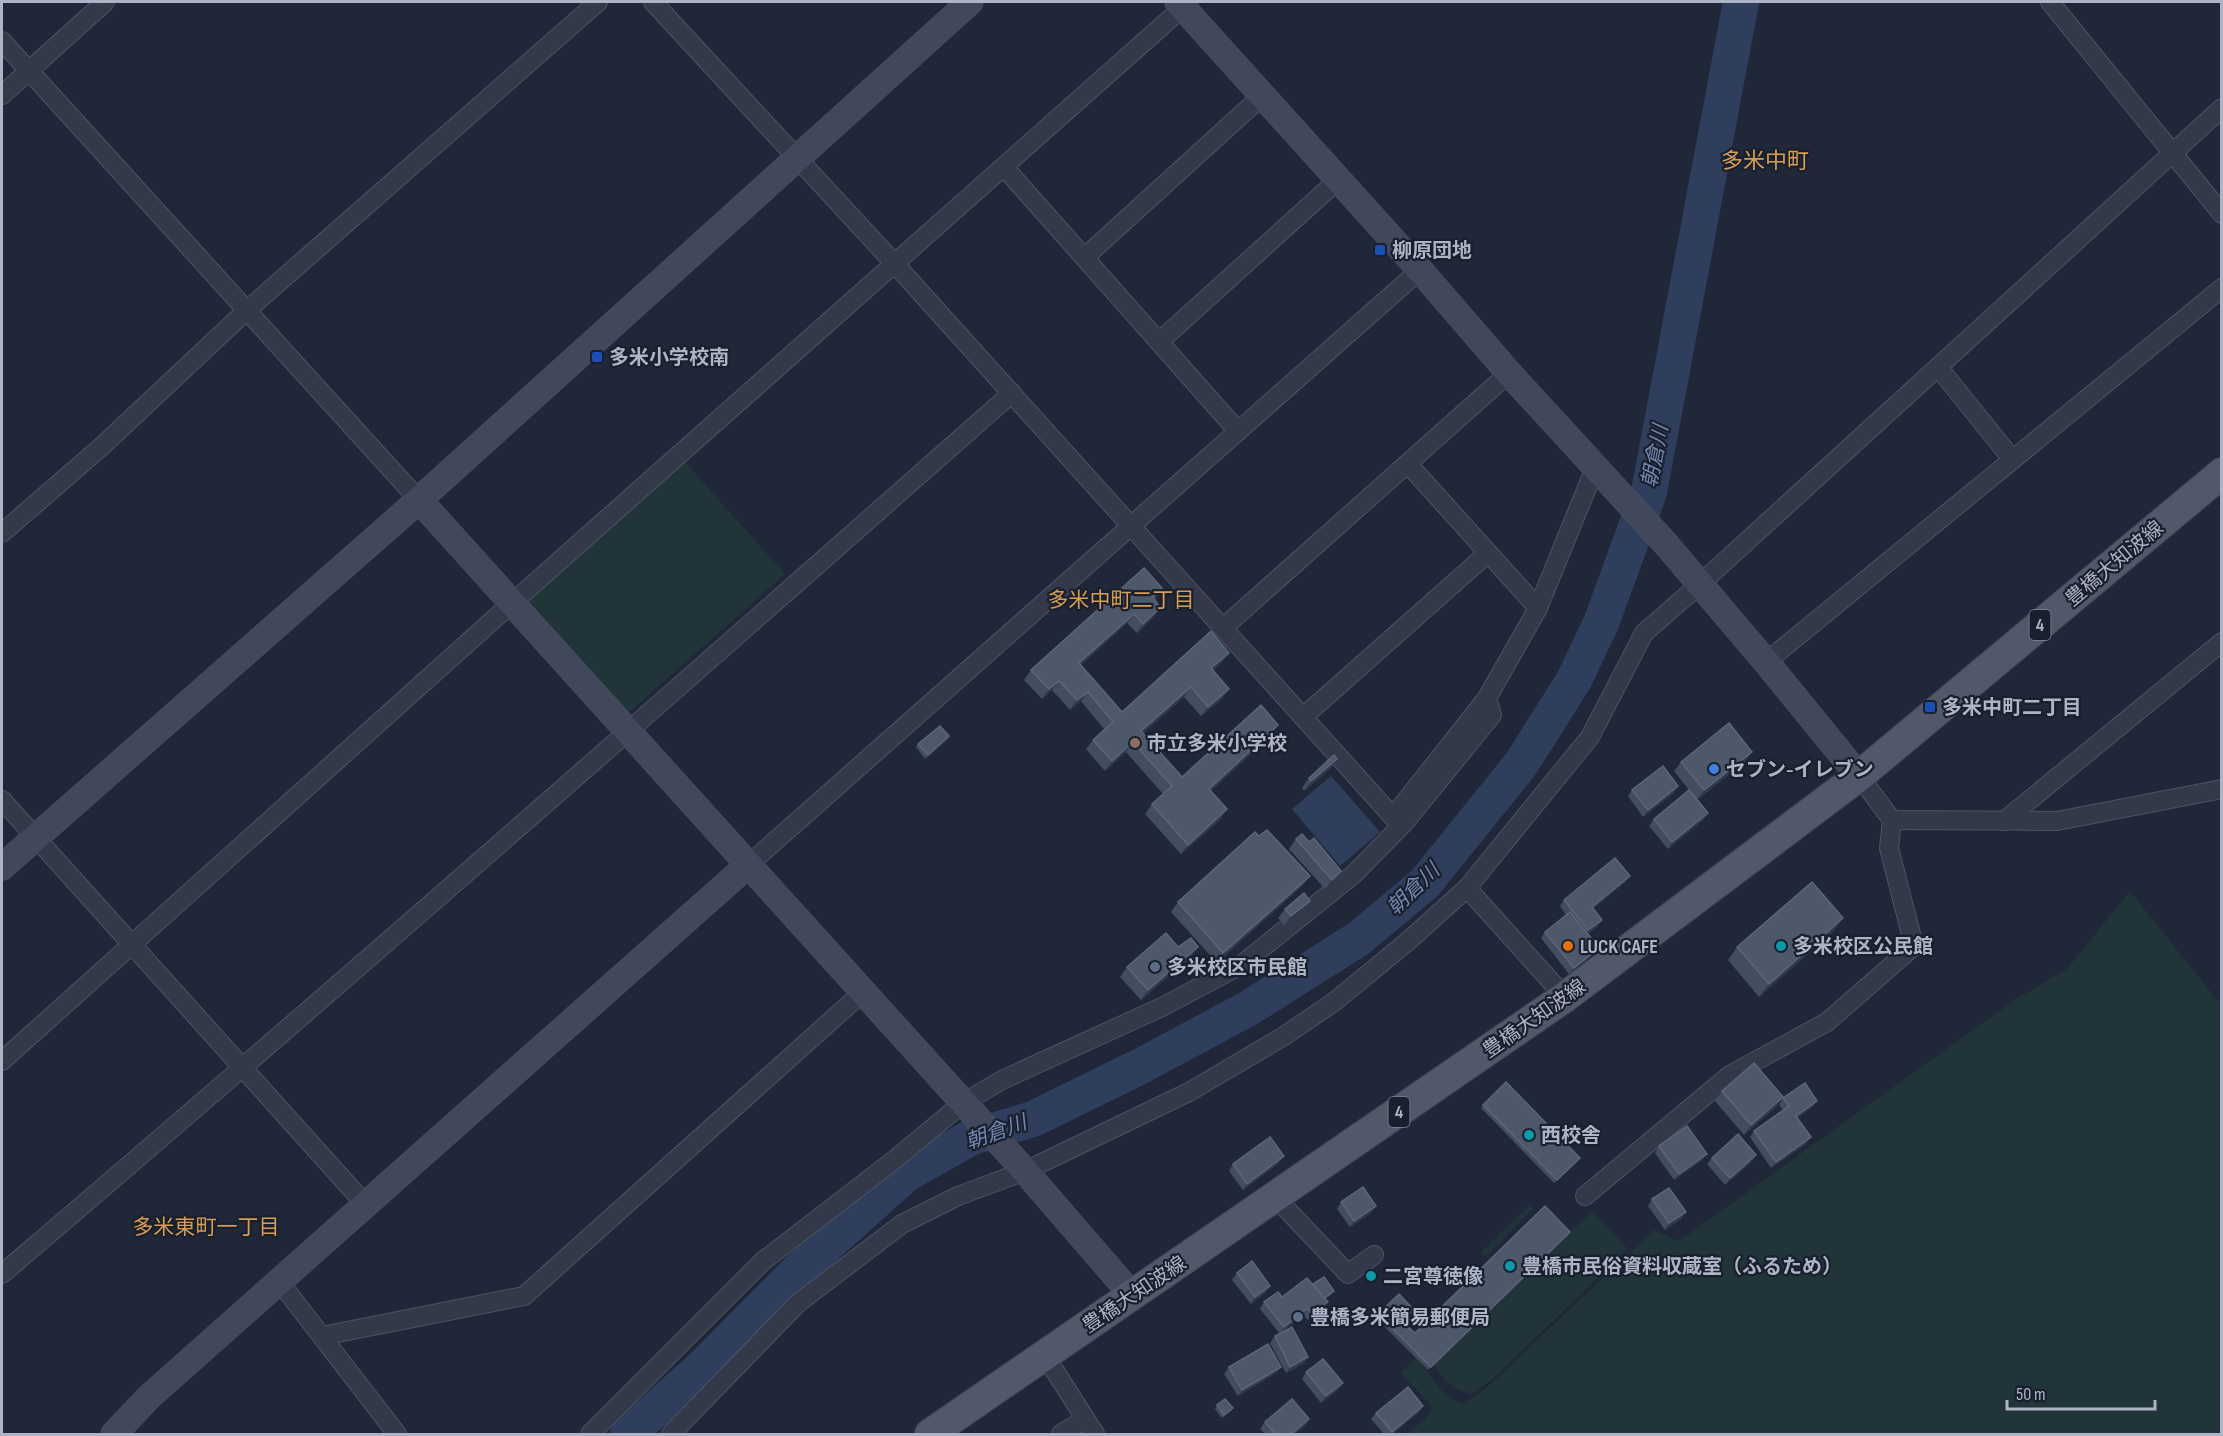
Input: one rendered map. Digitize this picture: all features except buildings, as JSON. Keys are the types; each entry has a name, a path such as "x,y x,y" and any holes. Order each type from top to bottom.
{"main road":[{"name":"豊橋大知波線","path":"930,1434 1565,997 1859,776 2222,473"}],"street":[{"path":"2,95 105,2"},
{"path":"2,533 101,447 246,312 598,2"},
{"path":"653,2 798,157 1393,817 1488,698 1538,608 1603,476"},
{"path":"2,867 419,500 970,2"},
{"path":"2050,2 2222,214"},
{"path":"2,1061 512,603 1004,167 1183,3 1509,373 1665,543 1766,662 1892,820 1889,848 1914,946 1827,1022 1730,1075 1585,1196"},
{"path":"2,41 629,732 1019,1165 1132,1295"},
{"path":"1085,257 1263,95"},
{"path":"671,1434 798,1303 902,1224 1019,1165 1188,1092 1284,1036 1344,994 1407,942 1467,888 1590,737 1644,633 2222,108"},
{"path":"1004,167 1237,430"},
{"path":"1160,341 1339,179"},
{"path":"114,1434 150,1397 365,1204 1420,270"},
{"path":"1766,662 2222,288"},
{"path":"1938,367 2012,459"},
{"path":"1224,627 1509,373"},
{"path":"2,1274 244,1068 1012,393"},
{"path":"1408,464 1538,608"},
{"path":"1303,717 1488,553"},
{"path":"2004,821 2222,642"},
{"path":"590,1434 763,1261 966,1106 1002,1080 1162,1006 1241,965 1354,874 1405,822 1492,715 1488,698"},
{"path":"1892,820 2057,821 2222,789"},
{"path":"2,800 365,1204"},
{"path":"1467,888 1565,997"},
{"path":"322,1336 524,1296 863,992"},
{"path":"1275,1197 1348,1274 1374,1255"},
{"path":"279,1281 397,1434"},
{"path":"1044,1354 1095,1434"},
{"path":"1062,1434 1085,1419"}],"green space":[{"path":"685,462 785,574 628,713 528,600"},
{"path":"2130,891 2217,1000 2221,997 2221,1434 1407,1434 1425,1419 1432,1409 1400,1373 1416,1358 1442,1391 1456,1401 1465,1404 1492,1383 1654,1230 1679,1241 2016,999 2067,969"},
{"path":"1529,1205 1533,1209 1485,1257 1480,1253"},
{"path":"1592,1211 1628,1249 1490,1381 1471,1394 1449,1384 1434,1365"}],"water":[{"path":"1331,776 1380,832 1340,866 1292,809"}],"waterway":[{"name":"朝倉川","path":"628,1434 704,1366 798,1271 906,1174 972,1137 1033,1119 1143,1065 1249,1008 1358,939 1425,883 1521,764 1574,680 1601,623 1649,492 1741,2"}],"place":[{"name":"柳原団地","path":"1380,250"},
{"name":"多米小学校南","path":"597,357"},
{"name":"多米中町二丁目","path":"1930,707"},
{"name":"市立多米小学校","path":"1135,743"},
{"name":"セブン-イレブン","path":"1714,769"},
{"name":"LUCK CAFE","path":"1568,946"},
{"name":"多米校区公民館","path":"1781,946"},
{"name":"多米校区市民館","path":"1155,967"},
{"name":"西校舎","path":"1529,1135"},
{"name":"豊橋市民俗資料収蔵室（ふるため）","path":"1510,1266"},
{"name":"二宮尊徳像","path":"1371,1276"},
{"name":"豊橋多米簡易郵便局","path":"1298,1317"}],"district":[{"name":"多米中町","path":"1765,160"},
{"name":"多米中町二丁目","path":"1121,600"},
{"name":"多米東町一丁目","path":"206,1227"}]}
